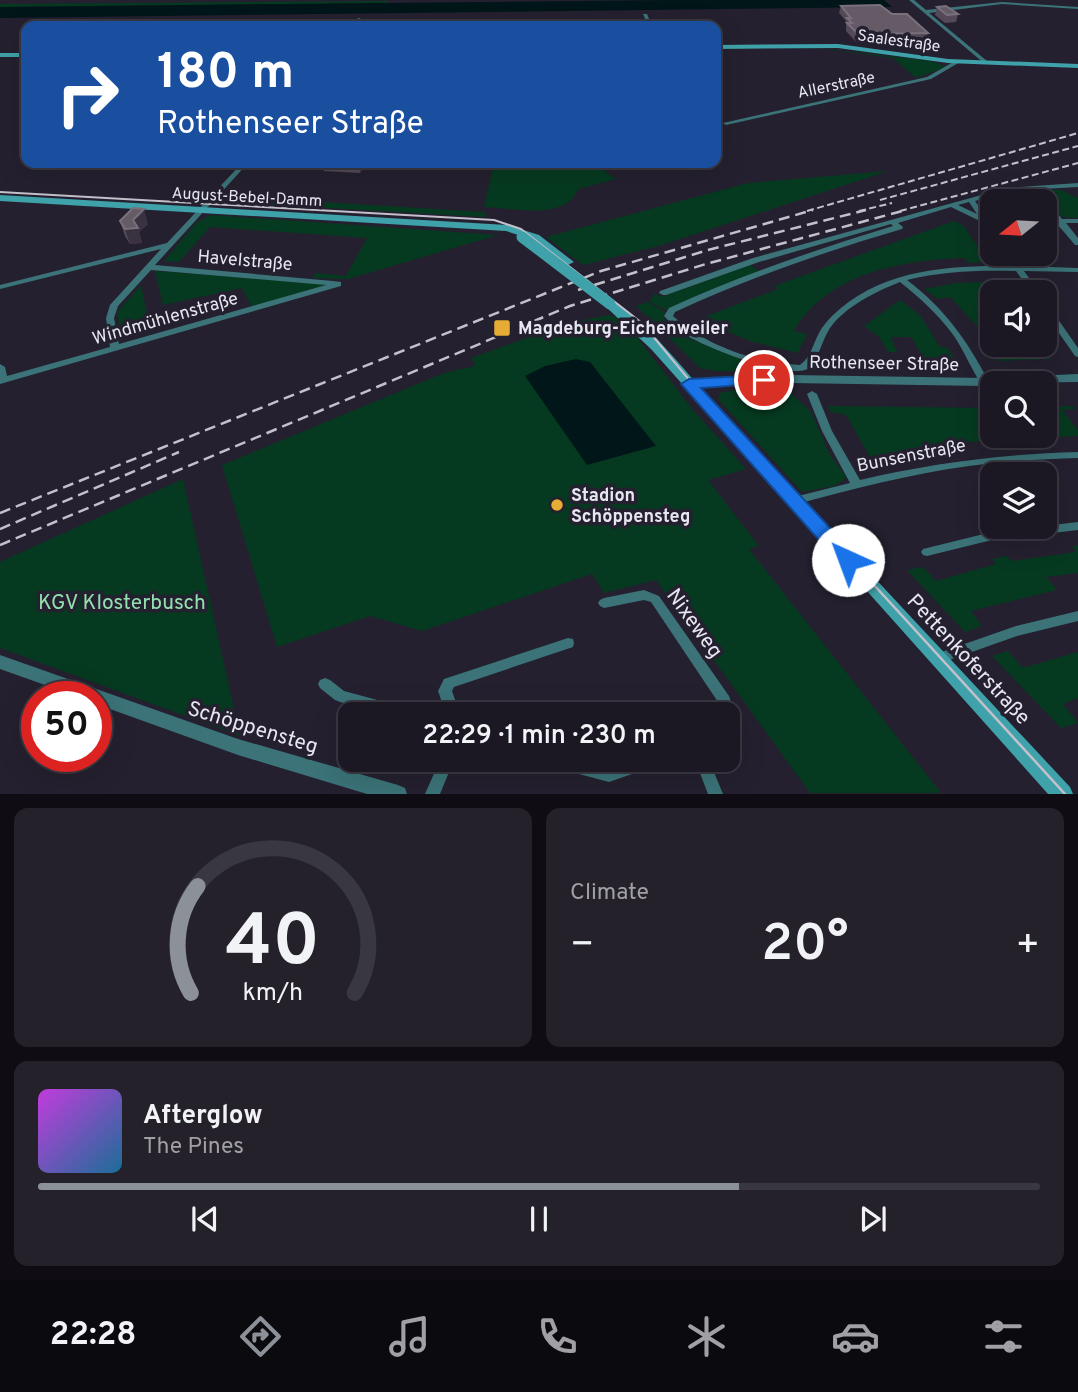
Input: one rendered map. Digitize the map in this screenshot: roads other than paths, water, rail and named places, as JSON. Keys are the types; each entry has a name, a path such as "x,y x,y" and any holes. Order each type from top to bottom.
{"main road":[{"name":"Saalestraße","path":"721,47 838,46 942,61 953,65 985,62 1078,66"},
{"path":"0,55 21,55"},
{"name":"August-Bebel-Damm","path":"0,198 491,227 521,234"},
{"name":"Pettenkoferstraße","path":"521,234 655,334 689,384 1062,793"}],"street":[{"path":"911,0 985,62"},
{"path":"925,12 1006,3 1078,8"},
{"path":"645,15 648,21"},
{"name":"Allerstraße","path":"726,123 929,78 953,65"},
{"name":"Havelstraße","path":"115,348 111,311 240,168"},
{"path":"663,293 817,242 1009,189 1078,185"},
{"path":"971,200 980,213"},
{"path":"952,205 980,218"},
{"path":"1057,218 1078,243"},
{"path":"1059,220 1078,221"},
{"path":"817,242 827,248 899,227 891,222"},
{"path":"0,287 169,246"},
{"name":"Rothenseer Straße","path":"827,248 753,275 668,312 674,323 707,342 737,354 788,367 808,366 825,329 846,307 872,290 902,280"},
{"path":"1016,266 1026,280"},
{"name":"Havelstraße","path":"149,267 338,284"},
{"path":"902,280 946,271 1078,270"},
{"path":"902,280 929,300 951,322 980,375"},
{"name":"Windmühlenstraße","path":"2,381 338,284"},
{"path":"1057,324 1078,354"},
{"path":"0,367 2,381"},
{"name":"Rothenseer Straße","path":"1057,379 1078,378"},
{"name":"Rothenseer Straße","path":"689,384 791,379 980,382"},
{"path":"812,394 827,431 856,483"},
{"name":"Bunsenstraße","path":"794,501 856,483 948,464 1078,455"},
{"path":"927,552 992,536 1078,526"},
{"name":"Nixeweg","path":"604,603 644,594 655,599 724,702"},
{"path":"938,659 1016,631 1078,616"},
{"path":"449,702 445,691 449,683 568,643"},
{"name":"Schöppensteg","path":"0,662 52,681"},
{"path":"325,684 340,696 362,702"},
{"name":"Schöppensteg","path":"112,703 369,790 398,793"},
{"path":"432,793 442,772"},
{"path":"597,772 609,775 618,772"},
{"path":"707,772 716,793"}],"tram line":[{"path":"0,192 494,220 521,229 642,323 724,422 843,552"},
{"path":"842,550 1065,794"}],"railway":[{"path":"807,211 1078,133"},
{"path":"880,200 1078,146"},
{"path":"900,211 1078,163"},
{"path":"859,211 892,203"},
{"path":"0,513 601,271 813,210"},
{"path":"578,290 708,250 866,210"},
{"path":"0,545 570,306 706,264 906,210"},
{"path":"0,529 179,452"}],"place":[{"name":"Magdeburg-Eichenweiler","path":"502,328"},
{"name":"Stadion Schöppensteg","path":"557,505"}],"park label":[{"name":"KGV Klosterbusch","path":"122,602"}]}
